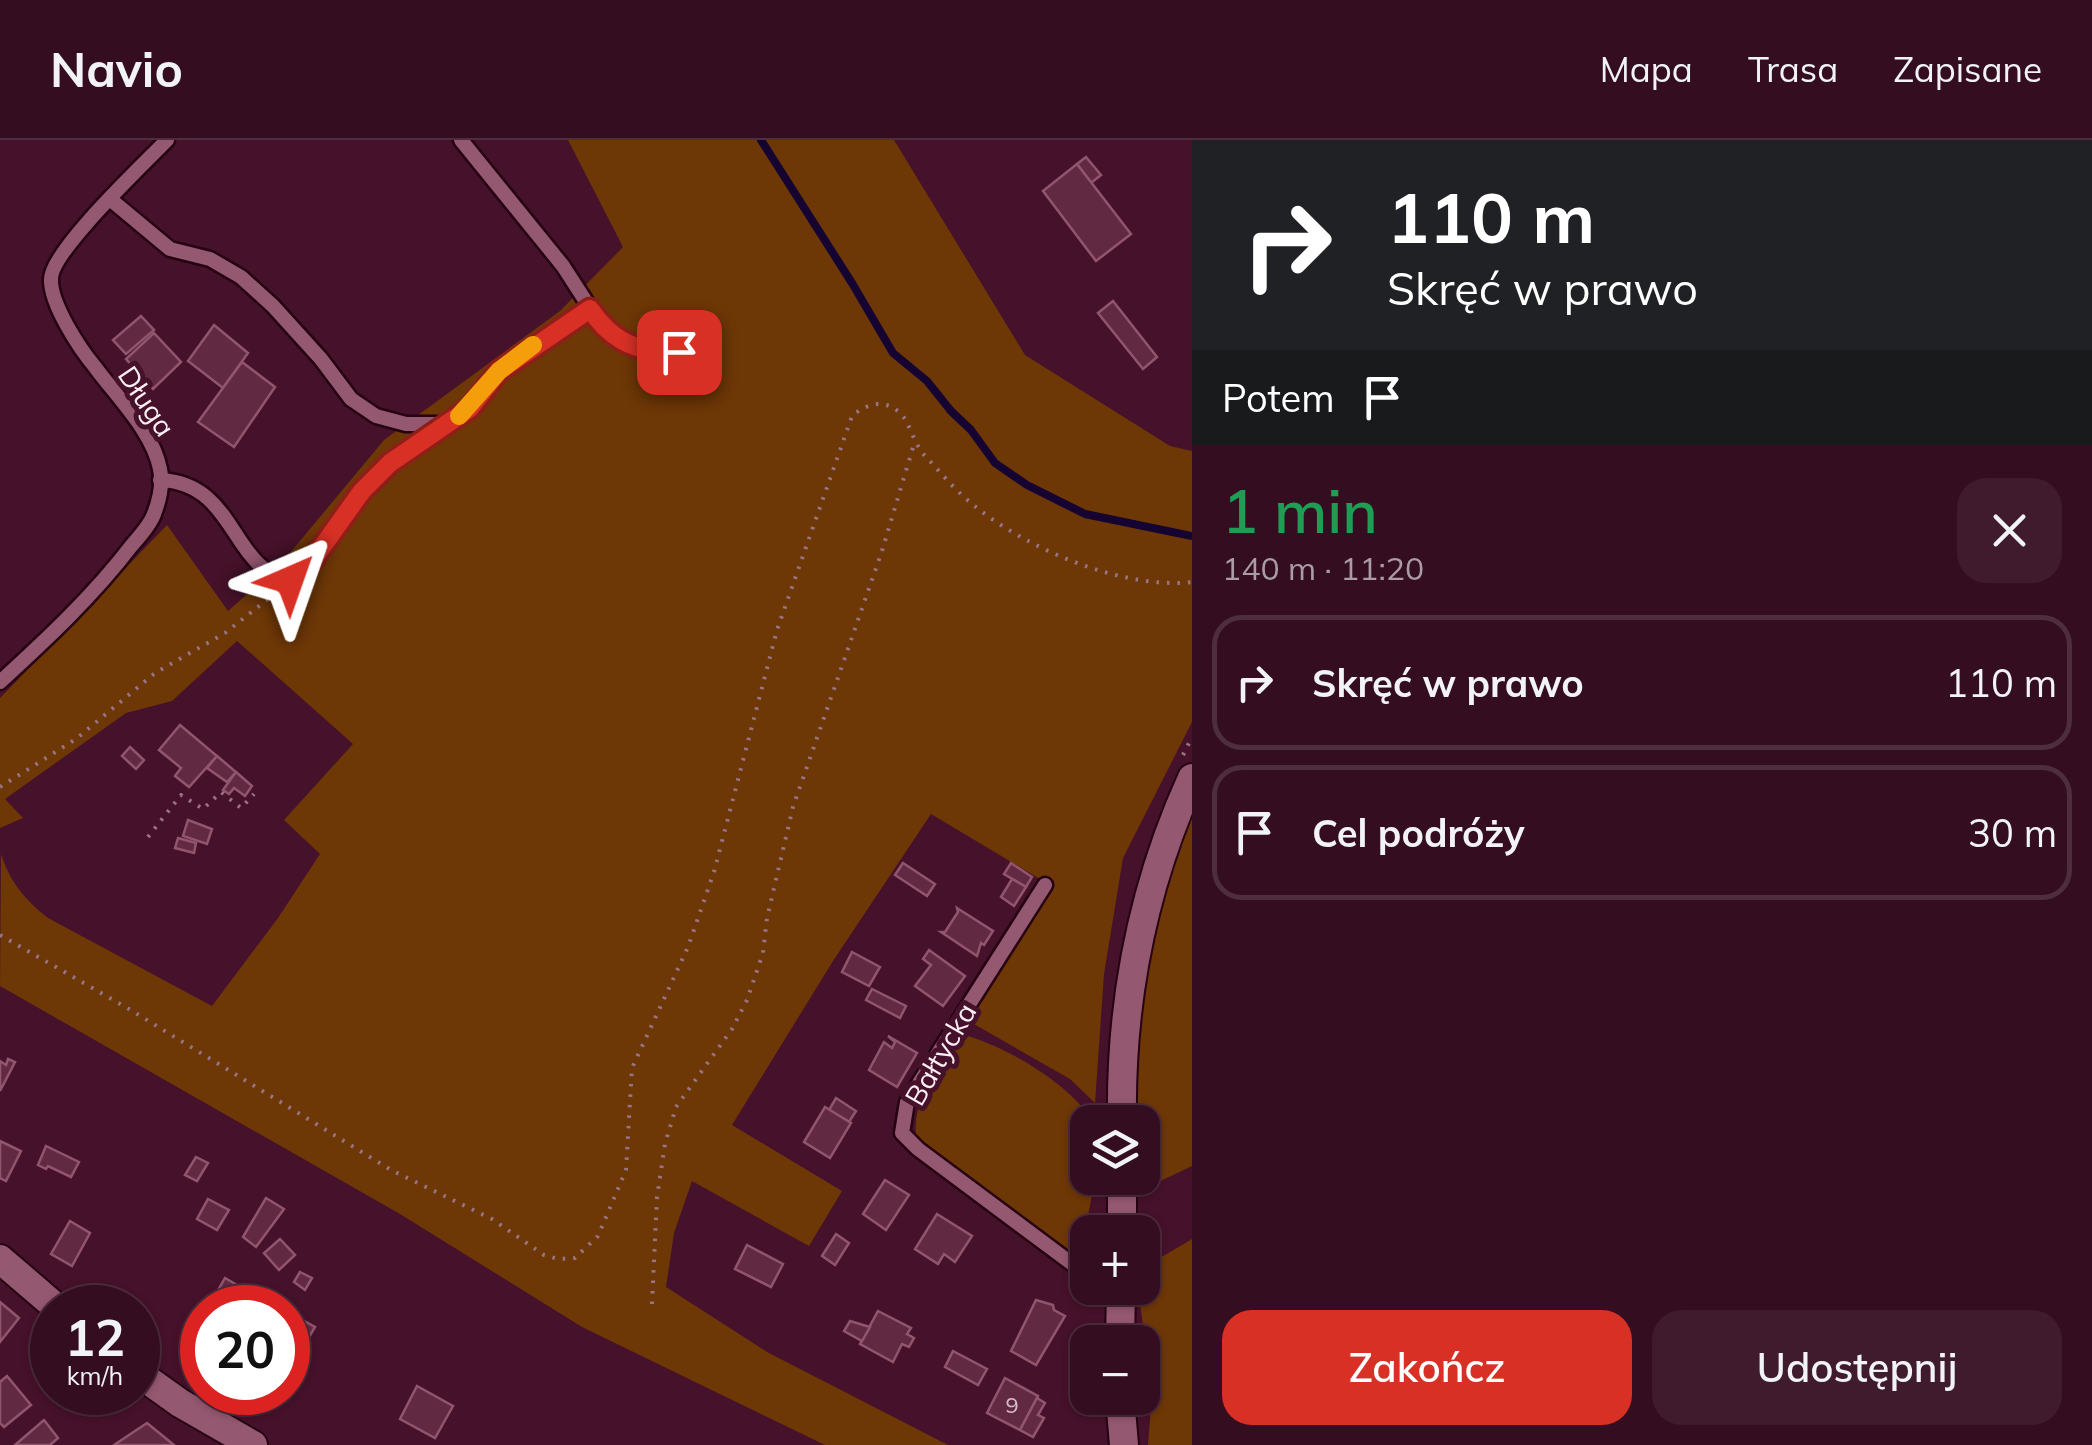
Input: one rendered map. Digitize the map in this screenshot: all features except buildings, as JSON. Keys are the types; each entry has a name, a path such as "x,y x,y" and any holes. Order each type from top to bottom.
{"street":[{"path":"1123,1105 1126,1012 1138,934 1156,867 1192,778"},
{"path":"0,1259 30,1285"},
{"path":"160,1387 240,1442"},
{"path":"1121,1415 1124,1445"}],"lane":[{"name":"Długa","path":"0,682 67,620 154,518 160,470 149,440 82,350 50,279 58,260 167,140"},
{"path":"461,140 563,266 603,328 650,353 679,352"},
{"path":"110,199 170,249 210,259 241,277 321,359 351,400 376,416 428,426 452,422"},
{"path":"160,480 194,486 214,502 261,567 277,578 290,580 307,568 362,491 390,463 470,408 499,371 590,309"},
{"name":"Bałtycka","path":"1045,884 907,1102 902,1133 1070,1262"}],"path":[{"path":"0,935 129,1009 391,1170 492,1219 544,1255 558,1260 574,1258 598,1236 626,1170 632,1068 688,947 714,872 777,630 852,416 866,404 884,404 900,413 914,444 972,504 1010,530 1067,558 1120,576 1164,585 1192,582"},
{"path":"652,1304 657,1197 665,1144 676,1107 747,1000 763,953 767,918 794,808 882,551 914,444"},
{"path":"0,787 76,739 155,674 224,633 290,580"},
{"path":"148,837 181,796 203,810 221,792 241,808 254,794"}],"shaded area":[{"path":"568,140 894,140 1025,355 1170,446 1192,451 1192,722 1123,858 1104,974 1095,1103 1070,1079 965,1019 1050,885 931,814 833,961 732,1125 842,1191 809,1246 692,1181 674,1233 666,1287 767,1352 948,1445 825,1445 582,1327 400,1214 0,986 1,854 19,890 48,918 212,1006 278,918 320,854 284,820 353,744 237,641 172,701 126,713 5,799 23,818 0,828 0,698 167,525 228,611 280,565 384,440 560,311 623,247"},
{"path":"1192,811 1192,1166 1160,1181 1160,1105 1134,1105 1142,979 1161,894"},
{"path":"961,1034 978,1039 1035,1068 1080,1105 1070,1105 1070,1195 1092,1195 1088,1215 1070,1215 1070,1255 925,1147 916,1135 918,1109 944,1054"},
{"path":"1192,1239 1192,1445 1148,1445 1150,1415 1160,1415 1160,1325 1143,1325 1140,1305 1160,1305 1160,1258"}],"waterway":[{"path":"761,140 893,353 927,381 995,463 1027,485 1085,514 1192,536"}],"slow traffic":[{"path":"459,416 499,371 533,345"}],"route":[{"path":"290,580 307,568 362,491 390,463 470,408 499,371 531,346 590,309 603,328 626,343 650,353 679,352"}]}
